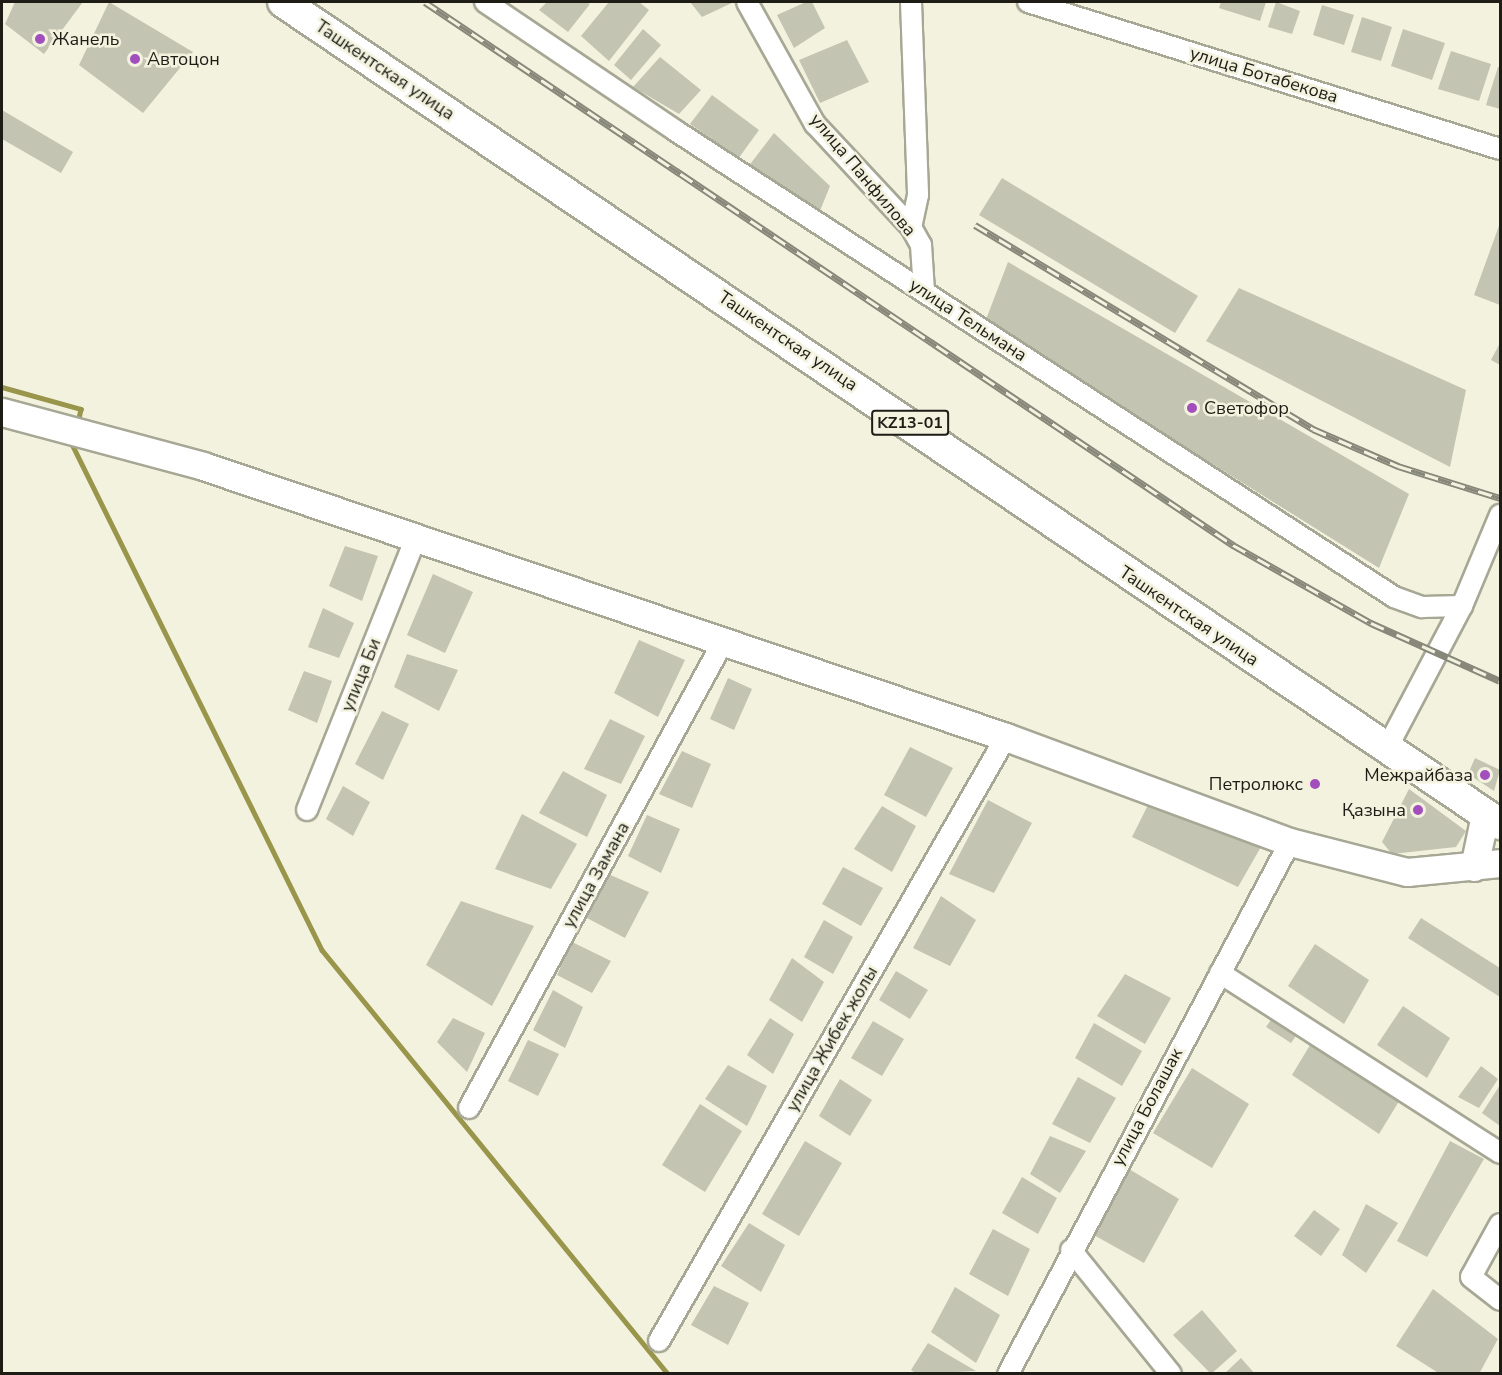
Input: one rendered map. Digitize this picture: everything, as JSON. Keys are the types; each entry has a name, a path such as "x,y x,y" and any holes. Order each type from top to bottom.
{"main road":[{"name":"Ташкентская улица","path":"283,2 1493,820"},
{"path":"2,412 203,466 415,540 1006,737 1290,842 1407,872 1500,863"},
{"path":"1474,867 1493,820"}],"street":[{"name":"улица Тельмана","path":"484,2 1394,597 1422,607 1462,606"},
{"name":"улица Панфилова","path":"747,2 815,124 911,227 921,245 924,291"},
{"path":"911,2 918,195 911,227"},
{"name":"улица Ботабекова","path":"1028,2 1500,149"},
{"path":"1387,748 1462,606 1500,515"},
{"name":"улица Би","path":"307,810 415,540"},
{"name":"улица Замана","path":"469,1108 723,642"},
{"name":"улица Жибек жолы","path":"658,1341 1006,737"},
{"name":"улица Болашак","path":"1008,1374 1071,1250 1290,842"},
{"path":"1220,973 1500,1153"},
{"path":"1500,1224 1471,1277 1500,1300"},
{"path":"1071,1250 1171,1374"}],"building":[{"name":"Жанель","path":"15,2 83,2 44,54 5,24"},
{"name":"Автоцон","path":"109,2 193,52 143,113 79,65"},
{"path":"547,2 586,2 590,4 568,32 539,10"},
{"path":"609,2 639,2 649,10 609,61 581,36"},
{"path":"690,2 734,2 702,17"},
{"path":"806,2 812,2 825,28 794,48 777,15"},
{"path":"1221,2 1266,2 1260,21 1219,8"},
{"path":"1276,2 1300,11 1292,34 1268,27"},
{"path":"1322,5 1354,15 1344,45 1313,35"},
{"path":"1362,17 1392,27 1381,61 1351,52"},
{"path":"643,29 661,45 631,80 614,65"},
{"path":"1403,29 1445,43 1432,80 1391,66"},
{"path":"847,40 869,82 820,103 799,60"},
{"path":"1451,51 1491,64 1479,101 1438,89"},
{"path":"660,57 701,90 679,114 633,87"},
{"path":"1498,67 1500,67 1500,109 1486,105"},
{"path":"712,95 759,130 738,159 690,124"},
{"path":"2,110 73,152 61,173 2,139"},
{"path":"774,133 830,186 817,218 748,167"},
{"path":"1002,178 1198,296 1175,333 979,215"},
{"path":"1500,223 1500,305 1474,295"},
{"name":"Светофор","path":"1008,262 1409,494 1379,568 985,322"},
{"path":"1239,288 1466,390 1450,467 1206,341"},
{"path":"1500,343 1500,365 1491,360"},
{"path":"345,546 378,556 362,601 329,586"},
{"path":"433,574 473,592 445,653 407,635"},
{"path":"323,608 354,623 339,658 308,647"},
{"path":"639,640 685,660 658,717 614,693"},
{"path":"407,654 458,670 439,711 394,687"},
{"path":"304,671 332,681 317,723 288,710"},
{"path":"728,678 752,689 734,730 710,719"},
{"path":"382,711 409,724 383,780 355,764"},
{"path":"610,719 645,736 621,784 584,769"},
{"path":"910,747 953,768 926,817 884,795"},
{"path":"682,751 711,764 692,808 659,794"},
{"name":"Межрайбаза","path":"1475,758 1500,770 1494,791 1468,774"},
{"path":"563,771 607,795 587,837 539,813"},
{"path":"343,786 370,802 353,836 326,819"},
{"name":"Қазына","path":"1409,789 1466,831 1456,847 1392,854 1382,842"},
{"path":"1151,799 1262,845 1238,887 1132,837"},
{"path":"988,800 1032,823 994,893 949,874"},
{"path":"882,806 916,826 892,872 854,849"},
{"path":"522,814 577,844 551,889 495,869"},
{"path":"647,815 680,829 661,873 628,856"},
{"path":"843,867 883,888 861,926 822,904"},
{"path":"606,873 649,892 625,938 585,917"},
{"path":"941,896 976,920 950,966 913,948"},
{"path":"461,901 534,926 492,1006 426,965"},
{"path":"1421,918 1500,968 1500,997 1408,938"},
{"path":"824,920 853,937 833,974 804,957"},
{"path":"572,942 611,961 592,993 557,975"},
{"path":"1315,944 1369,980 1344,1024 1288,986"},
{"path":"792,958 824,982 802,1022 769,1000"},
{"path":"896,971 928,990 910,1019 879,1000"},
{"path":"1125,974 1171,998 1145,1044 1097,1016"},
{"path":"553,990 583,1007 565,1048 533,1030"},
{"path":"1403,1006 1450,1038 1427,1078 1377,1045"},
{"path":"1279,1008 1304,1024 1291,1043 1266,1027"},
{"path":"453,1018 485,1033 467,1072 437,1042"},
{"path":"770,1018 794,1034 773,1074 747,1055"},
{"path":"873,1021 904,1039 882,1076 851,1058"},
{"path":"1094,1023 1142,1051 1122,1086 1075,1058"},
{"path":"528,1040 559,1054 538,1096 508,1081"},
{"path":"1313,1040 1401,1098 1379,1134 1292,1075"},
{"path":"728,1065 767,1086 747,1126 705,1099"},
{"path":"1481,1066 1498,1079 1479,1108 1458,1097"},
{"path":"1192,1068 1249,1104 1212,1168 1153,1133"},
{"path":"1078,1077 1116,1098 1090,1143 1052,1124"},
{"path":"840,1079 872,1100 850,1136 819,1116"},
{"path":"1500,1085 1500,1126 1482,1113"},
{"path":"700,1104 742,1131 705,1192 662,1165"},
{"path":"1050,1136 1086,1151 1060,1193 1030,1174"},
{"path":"805,1141 842,1163 799,1236 762,1214"},
{"path":"1450,1141 1484,1159 1427,1257 1397,1241"},
{"path":"1129,1169 1179,1199 1144,1263 1092,1234"},
{"path":"1022,1177 1057,1198 1038,1234 1002,1213"},
{"path":"1366,1204 1398,1223 1366,1273 1342,1255"},
{"path":"1314,1210 1340,1229 1321,1256 1294,1236"},
{"path":"749,1223 785,1245 761,1292 721,1266"},
{"path":"993,1229 1030,1249 1008,1296 969,1274"},
{"path":"714,1286 749,1303 728,1345 691,1325"},
{"path":"955,1287 1000,1315 976,1363 931,1332"},
{"path":"1433,1289 1498,1339 1479,1374 1440,1374 1396,1346"},
{"path":"1202,1310 1237,1351 1211,1374 1173,1335"},
{"path":"928,1343 976,1371 917,1374 911,1370"},
{"path":"1241,1358 1255,1374 1224,1374"}],"waterway":[{"path":"2,387 81,409 78,423"},
{"path":"75,440 73,446 322,950 668,1374"}],"railway":[{"path":"425,2 1233,545 1371,623 1500,681"},
{"path":"975,225 1313,429 1398,466 1500,498"}],"place":[{"name":"Жанель","path":"40,39"},
{"name":"Автоцон","path":"135,59"},
{"name":"Светофор","path":"1192,408"},
{"name":"Межрайбаза","path":"1485,775"},
{"name":"Петролюкс","path":"1315,784"},
{"name":"Қазына","path":"1418,810"}]}
